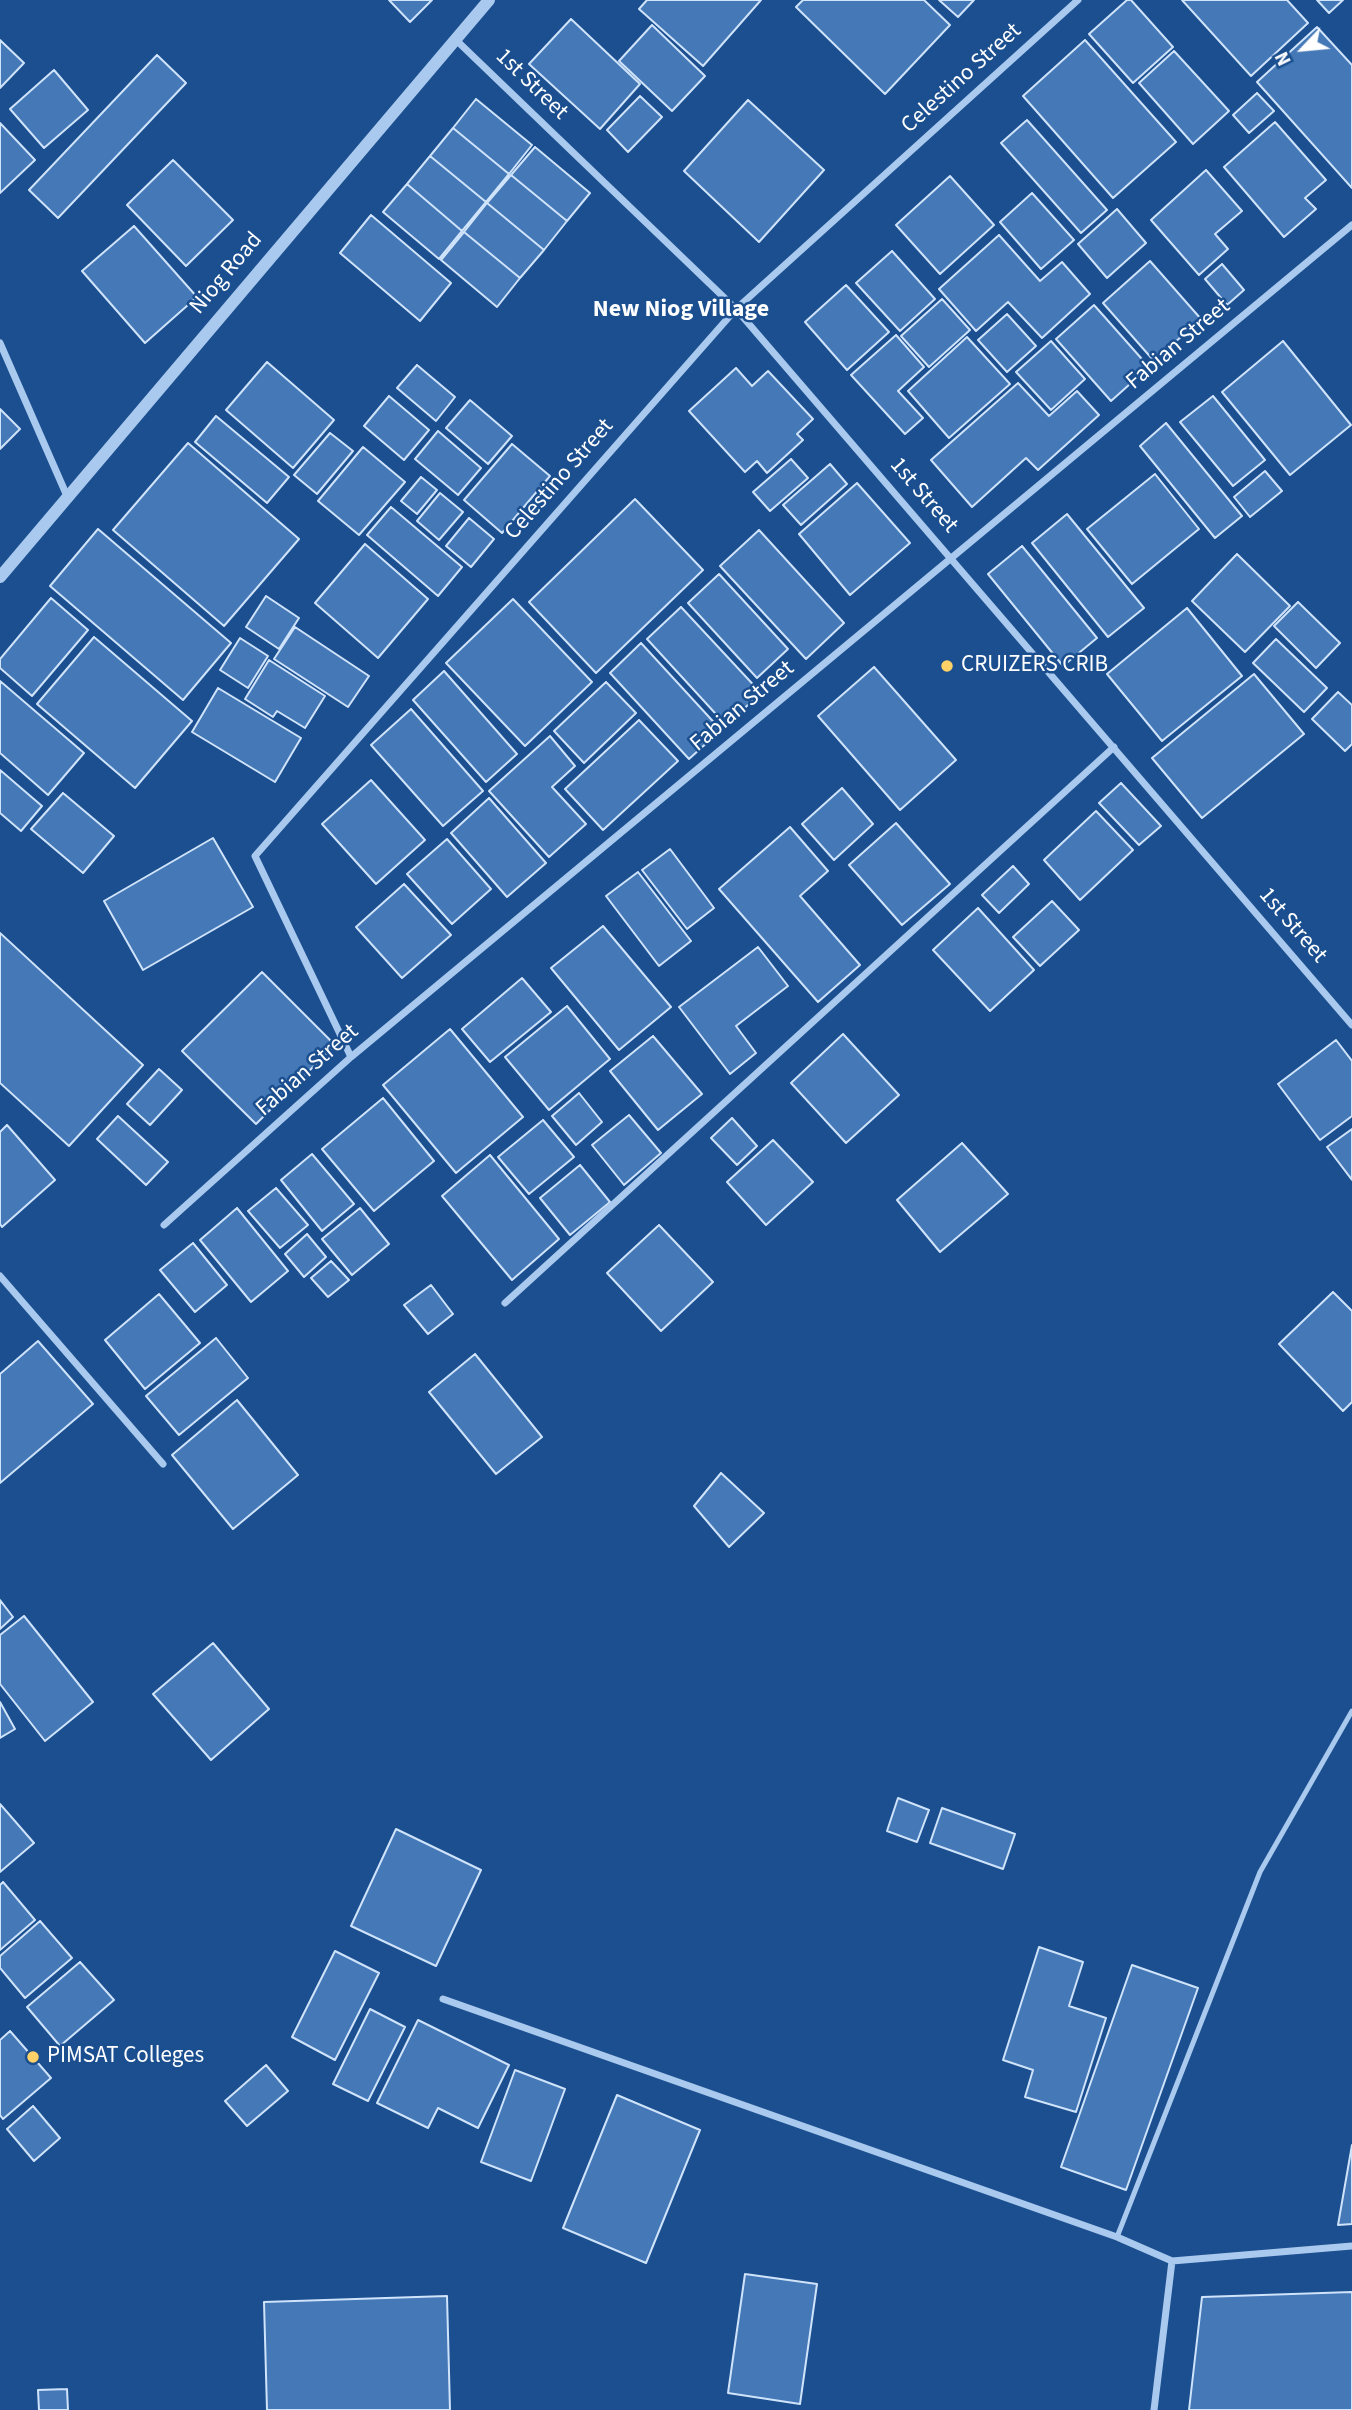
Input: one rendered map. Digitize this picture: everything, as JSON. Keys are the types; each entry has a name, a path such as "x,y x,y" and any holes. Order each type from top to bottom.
{"street":[{"name":"Niog Road","path":"0,577 454,38 489,0"},
{"name":"Celestino Street","path":"351,1057 256,856 736,309 1078,0"},
{"name":"1st Street","path":"454,38 736,309 1352,1025"},
{"name":"Fabian Street","path":"164,1225 351,1057 1352,225"},
{"path":"0,344 67,496"},
{"path":"505,1303 1114,747"},
{"path":"0,1276 163,1464"},
{"path":"443,1999 1117,2237 1172,2261 1352,2246"},
{"path":"1154,2410 1172,2261"}],"lane":[{"path":"1117,2237 1260,1872 1352,1711"}],"building":[{"path":"389,0 432,0 410,22"},
{"path":"647,0 761,0 703,66 639,9"},
{"path":"803,0 924,0 950,25 885,94 796,7"},
{"path":"939,0 974,0 958,17"},
{"path":"1127,0 1131,0 1173,47 1133,83 1089,34"},
{"path":"1182,0 1287,0 1308,23 1251,76"},
{"path":"1317,0 1343,0 1329,13"},
{"path":"571,19 640,84 600,129 529,64"},
{"path":"652,25 705,76 672,111 619,61"},
{"path":"1317,27 1352,65 1352,188 1257,82"},
{"path":"0,40 24,63 0,88"},
{"path":"1085,40 1176,142 1113,198 1023,96"},
{"path":"1174,51 1229,111 1193,144 1139,83"},
{"path":"157,55 186,83 58,218 29,190"},
{"path":"54,70 88,110 44,148 10,109"},
{"path":"1257,93 1274,111 1249,133 1233,115"},
{"path":"640,96 662,117 628,152 607,130"},
{"path":"476,99 532,145 509,174 453,128"},
{"path":"748,100 824,170 759,242 684,171"},
{"path":"1027,120 1107,210 1081,233 1001,143"},
{"path":"1275,122 1326,180 1305,198 1316,209 1284,237 1224,167"},
{"path":"0,123 35,160 0,193"},
{"path":"453,128 509,174 486,202 430,156"},
{"path":"535,147 590,193 567,221 511,175"},
{"path":"430,156 486,202 462,231 407,184"},
{"path":"173,160 233,220 186,266 127,205"},
{"path":"1206,170 1242,211 1215,234 1228,249 1199,275 1151,220"},
{"path":"511,175 567,221 544,250 487,203"},
{"path":"950,176 994,225 940,274 896,225"},
{"path":"407,184 462,231 439,259 383,212"},
{"path":"1032,193 1074,240 1041,269 1000,222"},
{"path":"487,203 544,250 520,278 464,232"},
{"path":"1117,209 1146,243 1107,278 1078,244"},
{"path":"371,215 451,283 420,321 340,253"},
{"path":"134,226 197,297 145,343 82,271"},
{"path":"464,232 520,278 497,307 441,260"},
{"path":"999,235 1040,281 1062,262 1090,294 1042,338 1008,302 976,331 939,289"},
{"path":"892,251 935,299 900,331 856,283"},
{"path":"1150,261 1201,319 1154,361 1103,303"},
{"path":"1222,264 1244,290 1227,305 1205,279"},
{"path":"846,285 889,332 847,370 805,322"},
{"path":"942,299 970,330 929,367 901,336"},
{"path":"1094,305 1149,367 1111,401 1056,339"},
{"path":"1007,314 1036,346 1007,372 978,340"},
{"path":"896,335 924,367 898,391 923,418 905,434 851,375"},
{"path":"967,337 1010,384 949,438 908,391"},
{"path":"1051,341 1085,379 1051,410 1016,372"},
{"path":"1283,341 1351,425 1290,475 1222,392"},
{"path":"267,362 334,420 293,468 226,410"},
{"path":"417,365 455,397 436,421 397,388"},
{"path":"736,368 752,386 768,371 813,419 797,434 803,440 767,473 757,461 745,472 689,411"},
{"path":"1018,383 1049,416 1077,391 1099,415 1038,470 1026,458 972,507 931,460"},
{"path":"389,396 429,430 404,460 364,426"},
{"path":"1213,396 1265,460 1233,486 1180,422"},
{"path":"470,400 512,436 488,464 446,428"},
{"path":"0,409 20,429 0,449"},
{"path":"216,416 289,477 267,503 195,442"},
{"path":"1166,423 1242,516 1215,538 1140,446"},
{"path":"438,431 481,468 458,495 415,459"},
{"path":"330,433 353,451 317,494 294,475"},
{"path":"188,443 299,539 224,626 113,530"},
{"path":"512,444 550,476 502,533 464,500"},
{"path":"363,447 405,482 359,535 318,501"},
{"path":"791,459 808,478 770,511 753,492"},
{"path":"830,464 847,484 801,525 783,505"},
{"path":"1265,471 1282,491 1250,517 1234,497"},
{"path":"1155,474 1199,529 1132,584 1087,529"},
{"path":"421,477 437,490 417,514 401,501"},
{"path":"857,483 910,543 850,595 799,534"},
{"path":"440,493 463,512 439,540 417,521"},
{"path":"635,499 703,570 596,673 529,602"},
{"path":"391,507 462,567 438,596 367,535"},
{"path":"1067,514 1144,608 1108,637 1032,543"},
{"path":"469,518 494,539 471,567 446,546"},
{"path":"98,529 231,643 183,700 50,586"},
{"path":"759,530 844,623 806,659 720,566"},
{"path":"365,544 428,599 378,658 315,603"},
{"path":"1022,546 1097,638 1063,666 988,574"},
{"path":"1237,554 1290,606 1245,652 1192,601"},
{"path":"719,574 788,649 757,678 688,603"},
{"path":"266,596 299,618 279,649 246,627"},
{"path":"51,598 88,630 32,696 0,668 0,659"},
{"path":"513,599 592,682 525,746 446,663"},
{"path":"1298,602 1340,643 1316,668 1274,626"},
{"path":"681,607 761,693 726,725 647,639"},
{"path":"1187,608 1242,676 1162,741 1107,674"},
{"path":"295,627 369,676 348,707 274,659"},
{"path":"94,637 192,721 135,788 37,704"},
{"path":"240,638 268,656 248,688 220,670"},
{"path":"1276,639 1327,688 1304,712 1253,663"},
{"path":"641,643 721,730 689,759 610,673"},
{"path":"269,660 325,696 305,728 277,711 273,717 245,699"},
{"path":"874,667 956,760 900,810 818,716"},
{"path":"444,671 517,754 486,782 413,700"},
{"path":"1254,674 1304,734 1202,818 1152,758"},
{"path":"0,681 84,753 48,795 0,753"},
{"path":"606,682 636,713 584,763 554,731"},
{"path":"218,688 301,738 275,782 192,732"},
{"path":"1338,692 1352,705 1352,744 1345,751 1312,719"},
{"path":"411,709 483,791 443,826 371,745"},
{"path":"639,720 678,761 603,830 565,789"},
{"path":"550,736 575,766 552,787 586,824 549,857 489,791"},
{"path":"0,770 42,806 21,831 0,813"},
{"path":"371,780 425,840 376,884 322,824"},
{"path":"1121,783 1161,826 1139,845 1099,803"},
{"path":"842,788 873,824 834,860 802,824"},
{"path":"63,793 114,836 83,873 31,829"},
{"path":"489,798 546,863 507,897 451,833"},
{"path":"1096,811 1133,850 1080,900 1044,860"},
{"path":"896,823 950,884 902,925 849,865"},
{"path":"790,827 828,871 800,896 860,965 818,1002 719,889"},
{"path":"213,838 253,907 143,970 104,901"},
{"path":"447,839 491,889 452,924 407,874"},
{"path":"670,849 714,908 687,929 642,870"},
{"path":"1013,866 1029,884 999,913 982,895"},
{"path":"638,872 691,941 659,966 606,896"},
{"path":"404,884 451,935 402,978 356,927"},
{"path":"1052,901 1079,930 1040,966 1013,937"},
{"path":"978,908 1034,970 990,1011 933,950"},
{"path":"603,926 671,1007 619,1050 551,968"},
{"path":"0,933 143,1065 69,1146 0,1083"},
{"path":"758,947 788,986 736,1026 756,1053 730,1074 679,1007"},
{"path":"262,972 335,1045 256,1124 182,1051"},
{"path":"522,978 551,1012 490,1062 462,1029"},
{"path":"567,1006 610,1059 549,1110 505,1057"},
{"path":"450,1029 523,1117 456,1173 383,1085"},
{"path":"843,1034 899,1095 846,1143 791,1083"},
{"path":"653,1036 702,1094 658,1130 610,1071"},
{"path":"1336,1040 1352,1061 1352,1116 1320,1140 1278,1084"},
{"path":"159,1069 182,1090 150,1125 127,1104"},
{"path":"579,1093 602,1122 576,1145 552,1116"},
{"path":"383,1098 434,1161 374,1211 322,1149"},
{"path":"629,1115 661,1153 624,1185 592,1145"},
{"path":"118,1116 168,1162 146,1185 97,1139"},
{"path":"732,1118 757,1146 737,1165 711,1138"},
{"path":"543,1120 574,1157 529,1194 498,1157"},
{"path":"7,1125 55,1180 2,1227 0,1132"},
{"path":"1352,1129 1352,1180 1327,1147"},
{"path":"773,1140 813,1182 766,1225 727,1182"},
{"path":"962,1143 1008,1194 940,1252 897,1200"},
{"path":"312,1154 354,1204 322,1231 281,1180"},
{"path":"490,1155 559,1239 512,1280 442,1196"},
{"path":"580,1165 610,1202 570,1235 540,1198"},
{"path":"276,1188 308,1225 280,1248 248,1211"},
{"path":"237,1208 288,1271 251,1302 200,1240"},
{"path":"360,1208 389,1244 352,1275 322,1239"},
{"path":"659,1225 713,1282 661,1331 607,1273"},
{"path":"307,1234 326,1257 304,1277 285,1254"},
{"path":"193,1243 227,1285 195,1312 160,1270"},
{"path":"331,1261 349,1280 328,1297 311,1278"},
{"path":"431,1285 453,1314 428,1334 404,1305"},
{"path":"1333,1292 1352,1311 1352,1402 1343,1411 1279,1344"},
{"path":"159,1294 200,1343 145,1389 105,1340"},
{"path":"216,1338 248,1378 179,1435 146,1396"},
{"path":"38,1341 93,1404 0,1483 0,1374"},
{"path":"475,1354 542,1437 496,1474 429,1392"},
{"path":"237,1400 298,1475 233,1529 172,1455"},
{"path":"721,1473 764,1513 729,1547 694,1506"},
{"path":"0,1600 13,1617 0,1629"},
{"path":"24,1616 93,1702 45,1741 0,1684 0,1635"},
{"path":"213,1643 269,1709 211,1760 153,1694"},
{"path":"0,1702 15,1729 0,1738"},
{"path":"898,1798 929,1810 917,1842 887,1831"},
{"path":"0,1804 34,1843 0,1872"},
{"path":"942,1808 1015,1834 1003,1869 930,1843"},
{"path":"396,1829 481,1870 436,1966 351,1926"},
{"path":"3,1882 35,1920 0,1950 0,1885"},
{"path":"40,1921 72,1958 25,1998 0,1968 0,1956"},
{"path":"1039,1947 1083,1962 1069,2006 1106,2018 1076,2112 1025,2097 1033,2070 1003,2060"},
{"path":"335,1951 379,1973 335,2060 292,2037"},
{"path":"80,1962 114,2000 60,2046 27,2007"},
{"path":"1132,1965 1198,1988 1126,2190 1061,2167"},
{"path":"370,2009 405,2027 368,2101 333,2084"},
{"path":"418,2020 509,2065 478,2128 438,2108 428,2128 377,2103"},
{"path":"10,2031 51,2078 3,2119 0,2115 0,2040"},
{"path":"266,2065 288,2091 247,2126 225,2101"},
{"path":"515,2070 565,2089 531,2181 481,2162"},
{"path":"617,2095 700,2130 646,2263 563,2228"},
{"path":"33,2106 60,2138 34,2161 7,2129"},
{"path":"1352,2145 1352,2224 1338,2225"},
{"path":"745,2274 817,2284 800,2404 728,2393"},
{"path":"1352,2292 1352,2410 1189,2410 1202,2297"},
{"path":"447,2296 450,2410 267,2410 264,2302"},
{"path":"67,2389 68,2410 39,2410 38,2390"}],"place":[{"name":"CRUIZERS CRIB","path":"947,666"},
{"name":"PIMSAT Colleges","path":"33,2057"}],"district":[{"name":"New Niog Village","path":"681,311"}]}
